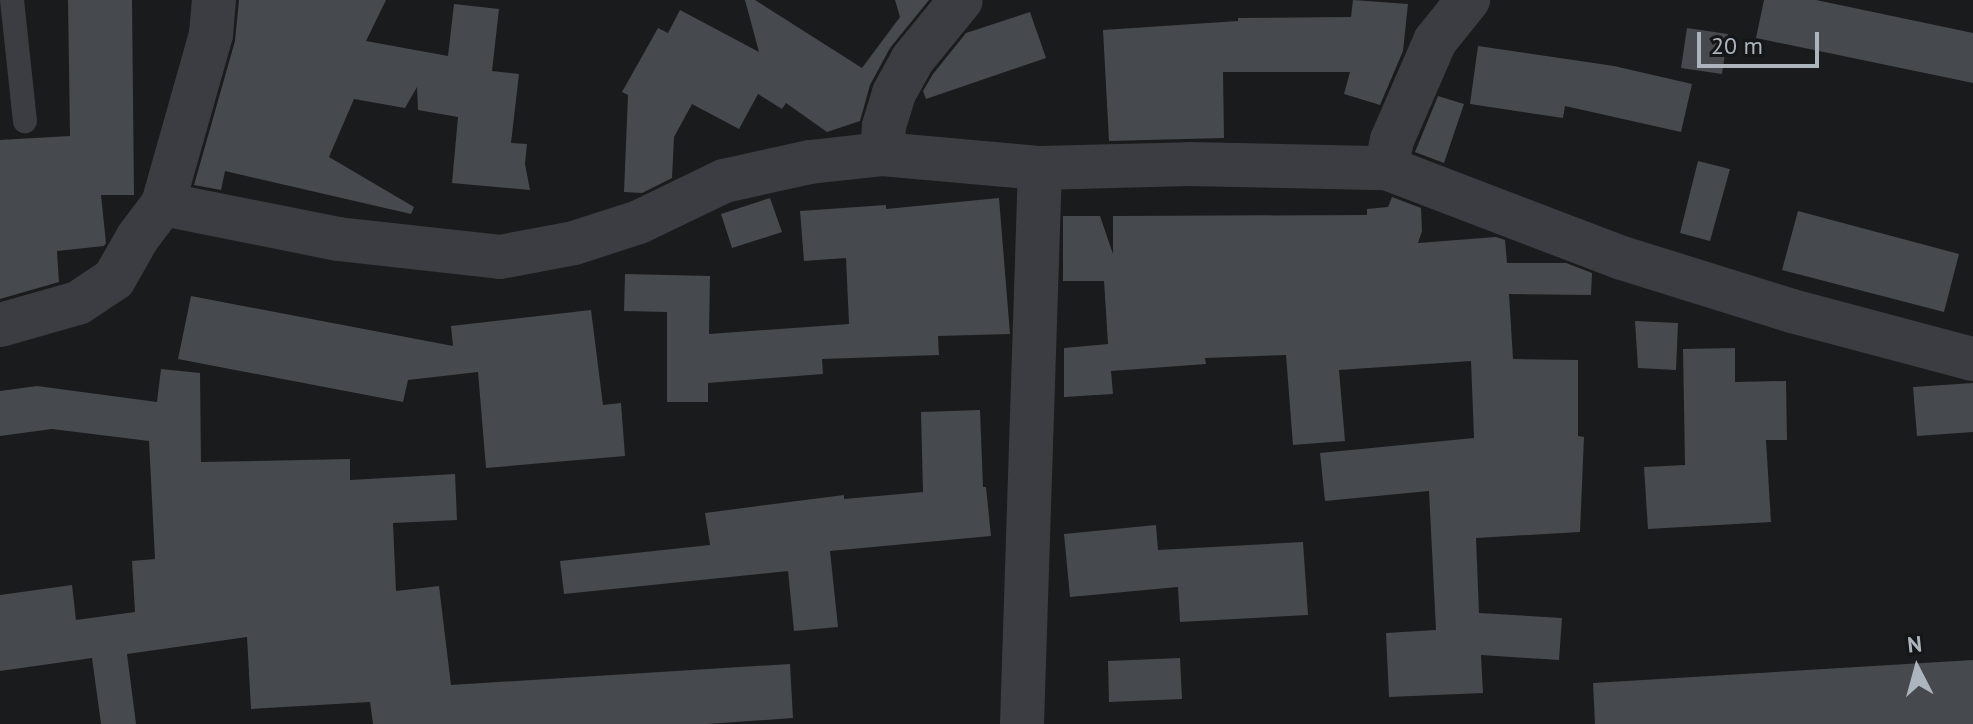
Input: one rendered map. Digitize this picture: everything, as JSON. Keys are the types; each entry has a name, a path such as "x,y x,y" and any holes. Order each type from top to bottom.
{"street":[{"path":"0,325 78,303 114,279 138,237 163,204 211,34 214,0"},
{"path":"882,154 884,126 894,93 912,60 961,0"},
{"path":"1386,168 1392,140 1435,41 1468,0"},
{"path":"163,204 338,239 500,257 574,243 639,222 724,181 810,162 882,154 1040,168 1188,164 1386,168 1622,258 1792,311 1973,359"},
{"path":"1022,724 1040,168"}],"lane":[{"path":"12,0 25,121"}],"building":[{"path":"68,0 132,0 134,195 101,195 106,243 104,246 57,251 59,282 0,299 0,140 70,136"},
{"path":"239,0 386,0 366,41 448,56 454,4 499,9 492,71 519,74 511,143 527,144 525,164 530,190 452,183 458,117 418,110 417,87 405,108 354,99 329,157 414,207 411,214 225,171 221,190 194,185 235,41"},
{"path":"745,0 755,0 862,68 900,17 895,0 929,0 890,48 870,85 860,121 827,132 786,103 782,109 758,94 739,129 692,104 674,137 672,178 642,193 624,192 628,95 622,92 658,28 668,33 680,10 759,52"},
{"path":"1353,0 1408,4 1403,51 1380,105 1344,94 1350,72 1223,72 1224,138 1109,141 1103,30 1238,21 1238,18 1351,17"},
{"path":"1764,0 1816,0 1973,33 1973,83 1756,38"},
{"path":"1030,12 1046,58 926,99 923,91 933,74 966,33"},
{"path":"1687,28 1728,34 1722,74 1681,68"},
{"path":"1478,46 1614,66 1692,84 1681,132 1565,106 1563,118 1470,104"},
{"path":"1438,96 1464,104 1444,163 1415,152"},
{"path":"1698,161 1730,169 1710,241 1680,233"},
{"path":"1392,197 1421,208 1422,231 1418,243 1496,237 1505,240 1507,263 1566,263 1592,273 1591,295 1509,294 1513,359 1578,360 1578,436 1584,437 1580,532 1476,538 1479,613 1562,618 1559,660 1481,655 1483,693 1389,697 1386,633 1436,630 1429,491 1325,501 1320,453 1474,438 1471,361 1339,370 1345,441 1293,445 1286,355 1205,358 1206,364 1111,371 1113,394 1064,397 1064,348 1108,344 1104,281 1063,281 1063,216 1100,216 1113,254 1113,216 1367,215 1367,209 1388,207"},
{"path":"770,198 782,232 732,248 721,214"},
{"path":"999,198 1010,334 938,336 939,355 822,359 823,374 708,383 708,402 667,402 667,312 624,311 625,274 710,276 709,334 849,324 846,258 804,261 800,211 886,205 886,209"},
{"path":"1798,211 1959,254 1944,312 1782,270"},
{"path":"191,296 453,346 451,326 591,310 603,405 621,403 625,456 486,468 478,372 408,380 403,402 178,359"},
{"path":"1635,321 1678,323 1676,370 1638,368"},
{"path":"1735,348 1735,382 1786,381 1787,440 1766,440 1771,522 1648,529 1644,467 1685,465 1683,349"},
{"path":"161,369 200,373 201,462 350,459 350,480 455,474 457,520 393,523 396,591 439,586 451,685 790,664 793,718 707,724 373,724 370,702 251,709 247,637 127,654 136,724 101,724 92,658 0,671 0,595 72,585 76,620 135,612 132,561 155,559 149,441 52,429 0,436 0,391 37,386 157,402"},
{"path":"1973,383 1973,432 1917,436 1913,387"},
{"path":"980,410 983,487 986,487 991,536 830,551 838,627 794,631 788,571 564,594 560,561 710,545 705,513 844,495 844,499 923,492 921,412"},
{"path":"1156,525 1158,550 1303,542 1308,615 1180,622 1178,587 1070,597 1064,534"},
{"path":"1180,658 1182,699 1109,702 1108,661"},
{"path":"1973,660 1973,724 1595,724 1593,683"}]}
